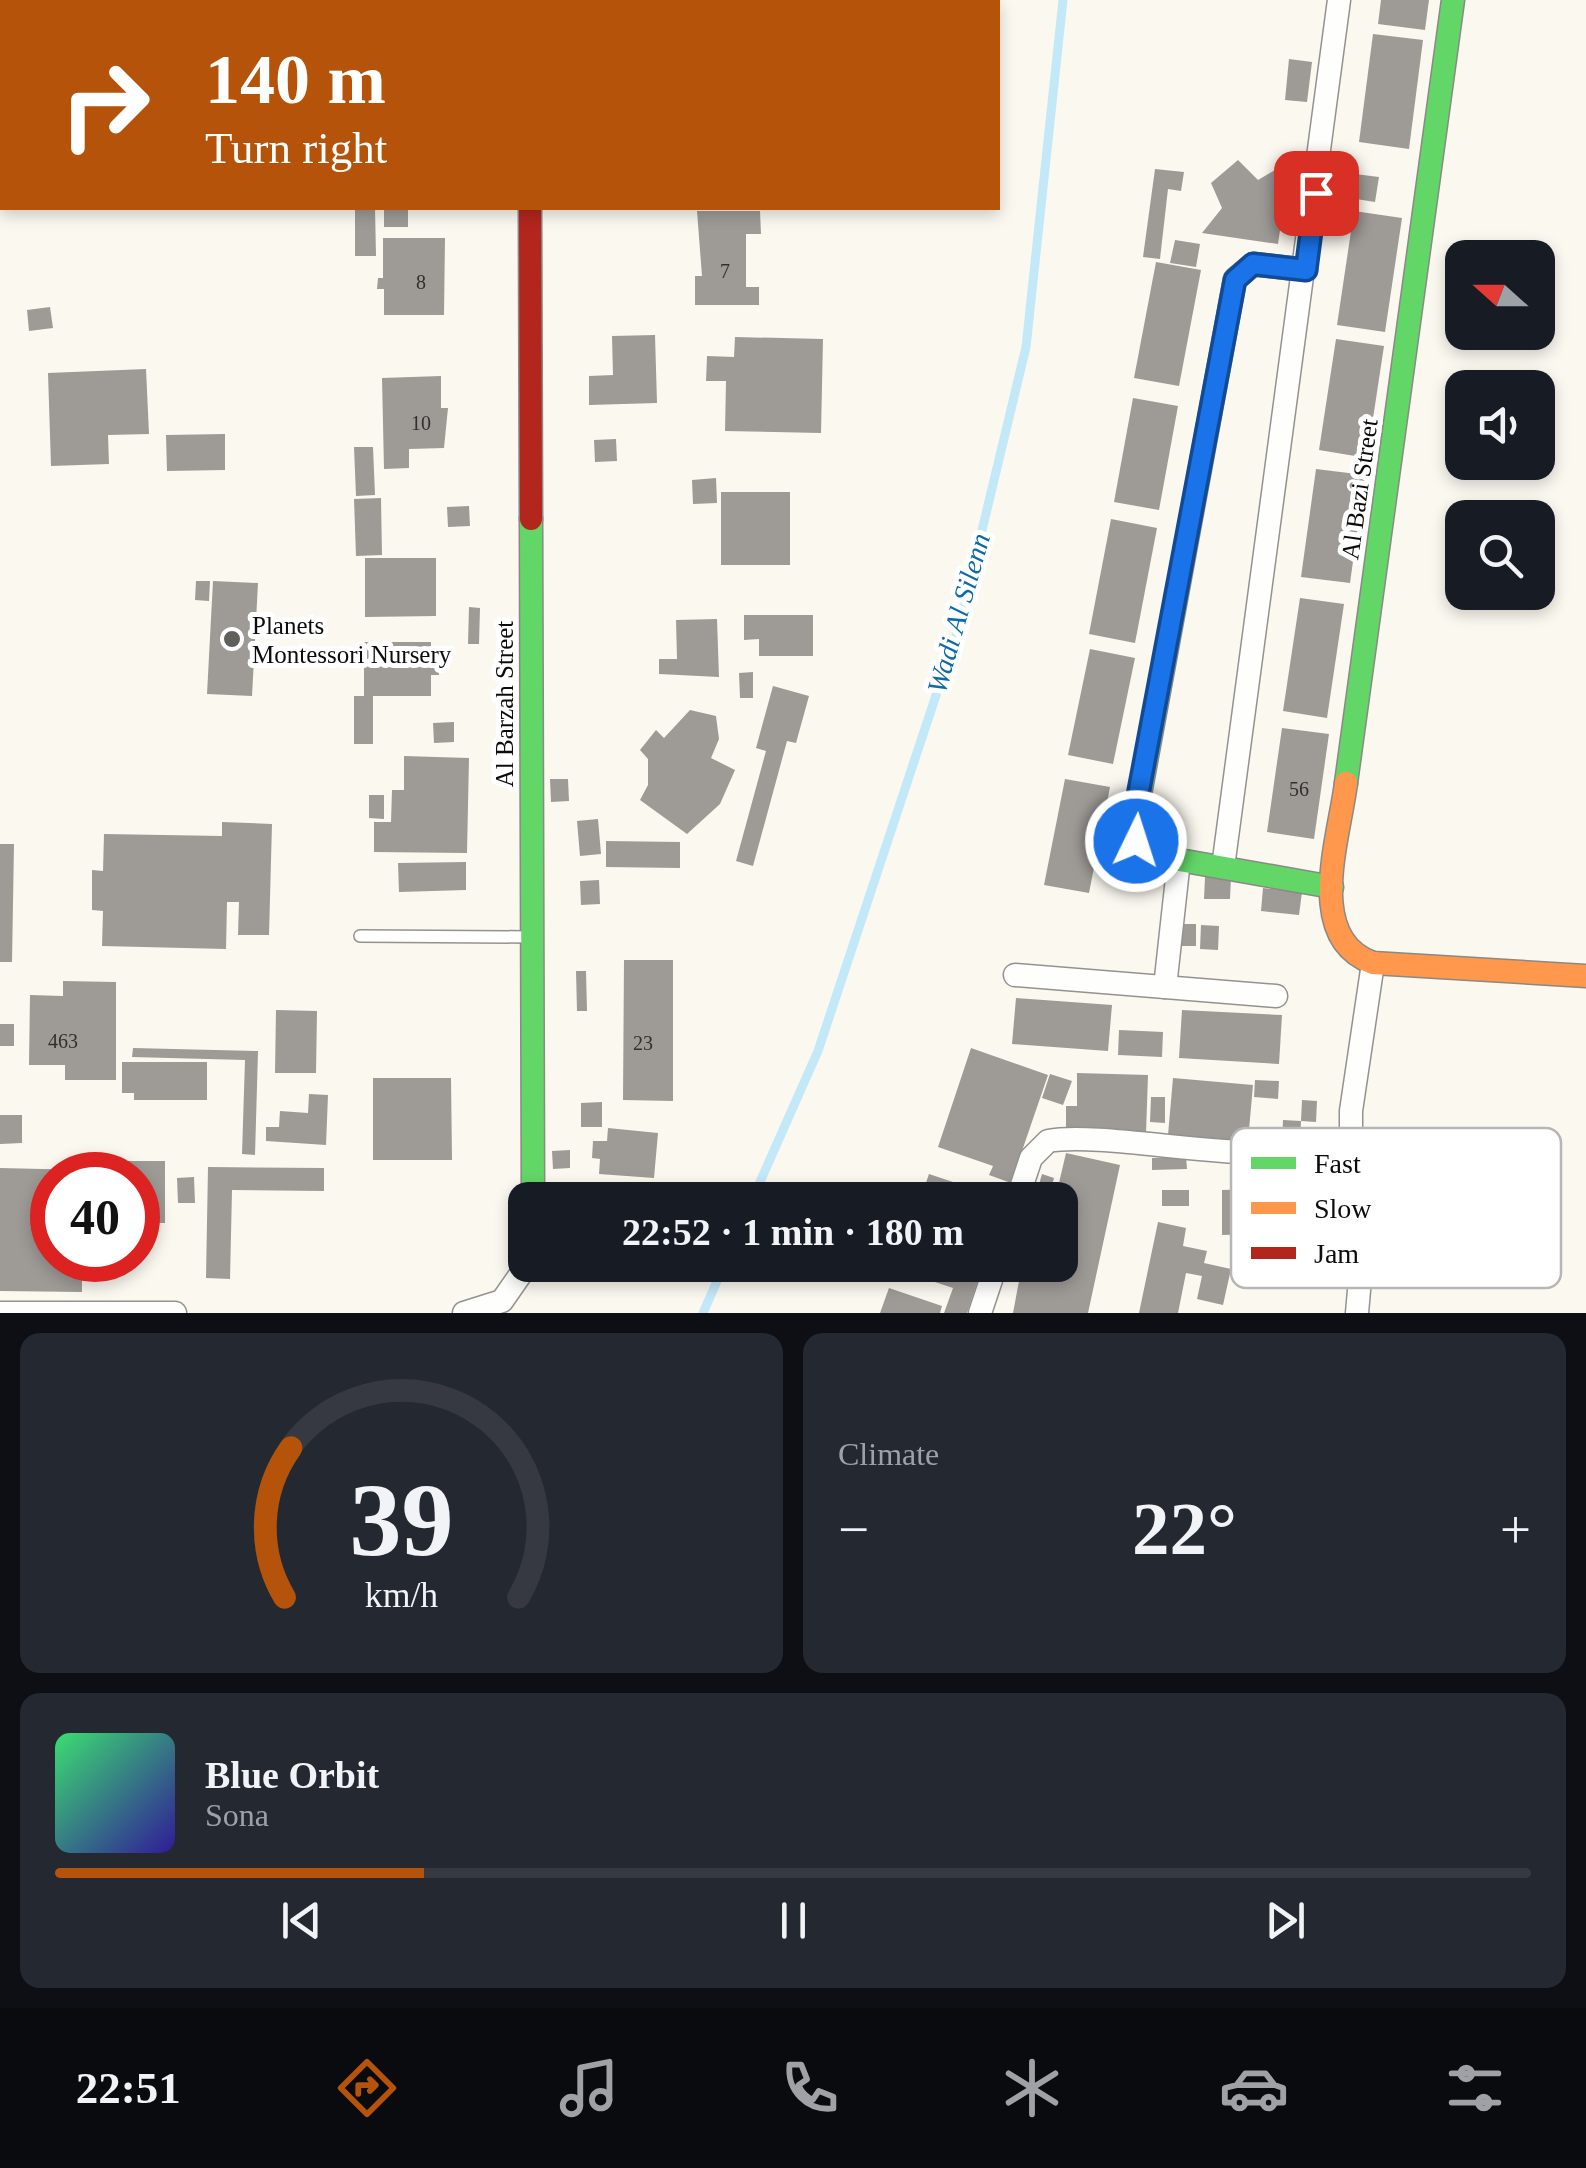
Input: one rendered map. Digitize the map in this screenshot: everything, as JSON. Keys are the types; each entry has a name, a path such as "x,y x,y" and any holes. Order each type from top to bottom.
{"street":[{"path":"1223,868 1340,0"},
{"name":"Al Bazi Street","path":"1373,964 1360,960 1337,942 1331,910 1332,887 1453,0"},
{"name":"Al Barzah Street","path":"530,210 533,1182"},
{"path":"1306,270 1253,264 1235,280 1133,822 1136,841 1144,849 1179,860 1332,887"},
{"path":"1164,987 1179,860"},
{"path":"1352,1128 1373,964 1586,976"},
{"path":"1014,975 1276,996"},
{"path":"1023,1182 1031,1158 1048,1141 1231,1151"},
{"path":"464,1313 502,1301 516,1282"},
{"path":"980,1313 990,1282"},
{"path":"1357,1313 1359,1288"},
{"path":"0,1312 175,1313"}],"lane":[{"path":"360,936 532,937"}],"building":[{"path":"1381,0 1429,0 1425,30 1378,24"},
{"path":"1373,34 1423,40 1409,149 1359,142"},
{"path":"1289,59 1312,62 1307,102 1285,100"},
{"path":"1238,160 1258,180 1290,161 1278,244 1202,233 1222,208 1211,183"},
{"path":"1155,169 1184,172 1181,191 1168,189 1160,259 1143,257"},
{"path":"1355,174 1379,177 1375,202 1350,198"},
{"path":"355,210 375,210 376,256 355,256"},
{"path":"384,210 408,210 408,227 384,227"},
{"path":"697,211 760,211 761,234 746,234 746,287 759,287 759,305 695,305 695,276 702,276"},
{"path":"1354,211 1402,218 1385,332 1337,325"},
{"path":"383,238 445,238 444,315 384,315 384,289 377,289 378,278 383,278"},
{"path":"1175,240 1200,244 1196,267 1170,263"},
{"path":"1156,262 1201,270 1179,386 1134,378"},
{"path":"50,307 53,328 29,331 27,310"},
{"path":"655,335 657,403 589,405 589,376 613,375 612,336"},
{"path":"735,337 823,339 821,433 725,431 726,381 706,381 707,356 734,357"},
{"path":"1336,339 1384,346 1367,458 1319,450"},
{"path":"146,369 149,434 108,435 109,464 51,466 48,373"},
{"path":"441,376 441,408 448,408 444,448 409,449 409,468 384,469 382,378"},
{"path":"1133,398 1178,406 1159,510 1114,502"},
{"path":"225,434 225,470 167,471 166,435"},
{"path":"616,439 617,461 595,462 594,440"},
{"path":"354,447 373,447 375,495 356,496"},
{"path":"1316,469 1365,475 1350,583 1301,577"},
{"path":"716,478 717,503 693,504 692,480"},
{"path":"721,492 790,492 790,565 721,565"},
{"path":"381,498 382,555 356,556 354,499"},
{"path":"469,506 470,526 448,527 447,507"},
{"path":"1111,519 1157,528 1135,643 1089,634"},
{"path":"365,558 436,558 436,616 365,617"},
{"path":"196,581 210,581 209,601 195,600"},
{"name":"Planets Montessori Nursery","path":"213,581 258,583 252,696 207,694"},
{"path":"1300,598 1344,604 1327,718 1283,711"},
{"path":"469,607 480,608 479,644 468,644"},
{"path":"744,615 813,615 813,656 759,656 759,639 744,640"},
{"path":"717,619 719,677 659,674 659,659 677,659 676,620"},
{"path":"364,642 431,642 431,663 438,663 439,675 431,675 431,696 373,696 373,744 354,744 354,696 364,696"},
{"path":"1090,649 1135,658 1113,764 1068,755"},
{"path":"753,672 753,698 740,698 739,673"},
{"path":"773,686 809,696 796,743 787,741 753,866 736,861 766,751 756,748"},
{"path":"690,710 716,716 719,739 711,758 735,770 720,804 687,834 640,800 648,785 648,759 640,750 656,730 664,738"},
{"path":"454,722 454,742 434,743 433,723"},
{"path":"1282,728 1329,734 1314,839 1267,832"},
{"path":"404,756 469,758 467,853 374,852 374,822 391,822 392,790 404,790"},
{"path":"550,779 568,779 569,801 551,802"},
{"path":"1065,779 1110,787 1089,893 1044,885"},
{"path":"369,795 384,795 384,819 369,818"},
{"path":"598,819 601,854 580,856 577,821"},
{"path":"222,822 272,824 269,935 238,935 239,902 227,902 226,949 102,946 103,911 92,910 92,870 103,871 104,834 222,836"},
{"path":"606,841 680,842 680,868 606,867"},
{"path":"0,844 14,844 12,962 0,962"},
{"path":"466,862 466,890 399,892 398,863"},
{"path":"1205,877 1231,877 1230,899 1204,899"},
{"path":"599,880 600,904 581,905 580,881"},
{"path":"1263,888 1302,892 1299,915 1261,911"},
{"path":"1178,924 1196,924 1196,946 1177,946"},
{"path":"1201,925 1219,926 1218,950 1200,949"},
{"path":"624,960 673,960 673,1101 623,1100"},
{"path":"576,971 586,971 587,1011 577,1011"},
{"path":"63,981 116,982 116,1080 65,1080 65,1065 29,1065 30,995 63,996"},
{"path":"1016,998 1112,1005 1108,1051 1012,1044"},
{"path":"276,1010 317,1011 316,1073 275,1073"},
{"path":"1182,1010 1282,1015 1279,1064 1179,1058"},
{"path":"0,1024 14,1024 14,1046 0,1046"},
{"path":"1119,1030 1163,1032 1162,1057 1118,1055"},
{"path":"133,1048 258,1051 255,1155 242,1154 245,1060 132,1057"},
{"path":"971,1048 1048,1075 1011,1182 989,1175 993,1166 938,1147"},
{"path":"122,1062 207,1062 207,1100 134,1100 134,1093 122,1093"},
{"path":"1077,1073 1148,1075 1146,1133 1066,1131 1066,1106 1077,1106"},
{"path":"1050,1074 1072,1081 1063,1105 1042,1098"},
{"path":"373,1078 451,1078 452,1160 373,1160"},
{"path":"1173,1078 1253,1085 1249,1128 1231,1128 1231,1140 1168,1135"},
{"path":"1255,1080 1279,1081 1278,1099 1254,1097"},
{"path":"309,1094 328,1095 326,1145 266,1141 266,1127 279,1127 280,1111 308,1113"},
{"path":"1151,1097 1165,1097 1165,1123 1150,1122"},
{"path":"1302,1100 1317,1101 1316,1122 1301,1121"},
{"path":"602,1102 602,1127 581,1127 581,1103"},
{"path":"0,1115 22,1115 22,1143 0,1144"},
{"path":"1283,1120 1301,1121 1301,1128 1283,1128"},
{"path":"608,1128 658,1133 654,1178 599,1174 600,1159 592,1158 593,1141 607,1141"},
{"path":"570,1150 570,1168 553,1169 552,1151"},
{"path":"1066,1153 1120,1165 1088,1313 1013,1313 1019,1282 1078,1282 1078,1182 1059,1182"},
{"path":"1186,1157 1187,1169 1152,1170 1152,1158"},
{"path":"160,1161 165,1161 165,1223 160,1223"},
{"path":"208,1167 324,1168 324,1191 232,1190 230,1279 206,1278"},
{"path":"0,1168 30,1169 30,1282 82,1282 82,1292 0,1291"},
{"path":"929,1174 953,1182 926,1182"},
{"path":"1042,1174 1054,1178 1053,1182 1040,1182"},
{"path":"194,1177 195,1203 178,1203 177,1178"},
{"path":"1162,1190 1189,1190 1189,1206 1162,1206"},
{"path":"1222,1190 1231,1190 1231,1235 1222,1235"},
{"path":"1158,1222 1186,1228 1183,1246 1207,1251 1204,1263 1231,1269 1223,1305 1197,1299 1202,1276 1186,1273 1178,1313 1139,1313"},
{"path":"935,1282 977,1282 967,1313 944,1313 953,1288"},
{"path":"889,1288 942,1306 940,1313 880,1313"}],"waterway":[{"name":"Wadi Al Silenn","path":"760,1182 818,1051 959,626 1026,347 1063,0"},
{"name":"Wadi Al Silenn","path":"703,1313 717,1282"}],"traffic: fast":[{"path":"1346,783 1453,0"},
{"path":"1306,270 1253,264 1235,279 1133,832 1151,855 1332,887"},
{"path":"531,519 533,1182"}],"traffic: slow":[{"path":"1346,783 1331,885 1332,910 1339,932 1352,950 1373,963 1586,976"}],"traffic: jam":[{"path":"530,210 531,519"}],"place":[{"name":"Planets Montessori Nursery","path":"232,639"}],"route":[{"path":"1136,841 1133,822 1235,280 1246,266 1262,262 1306,270 1316,193"}]}
